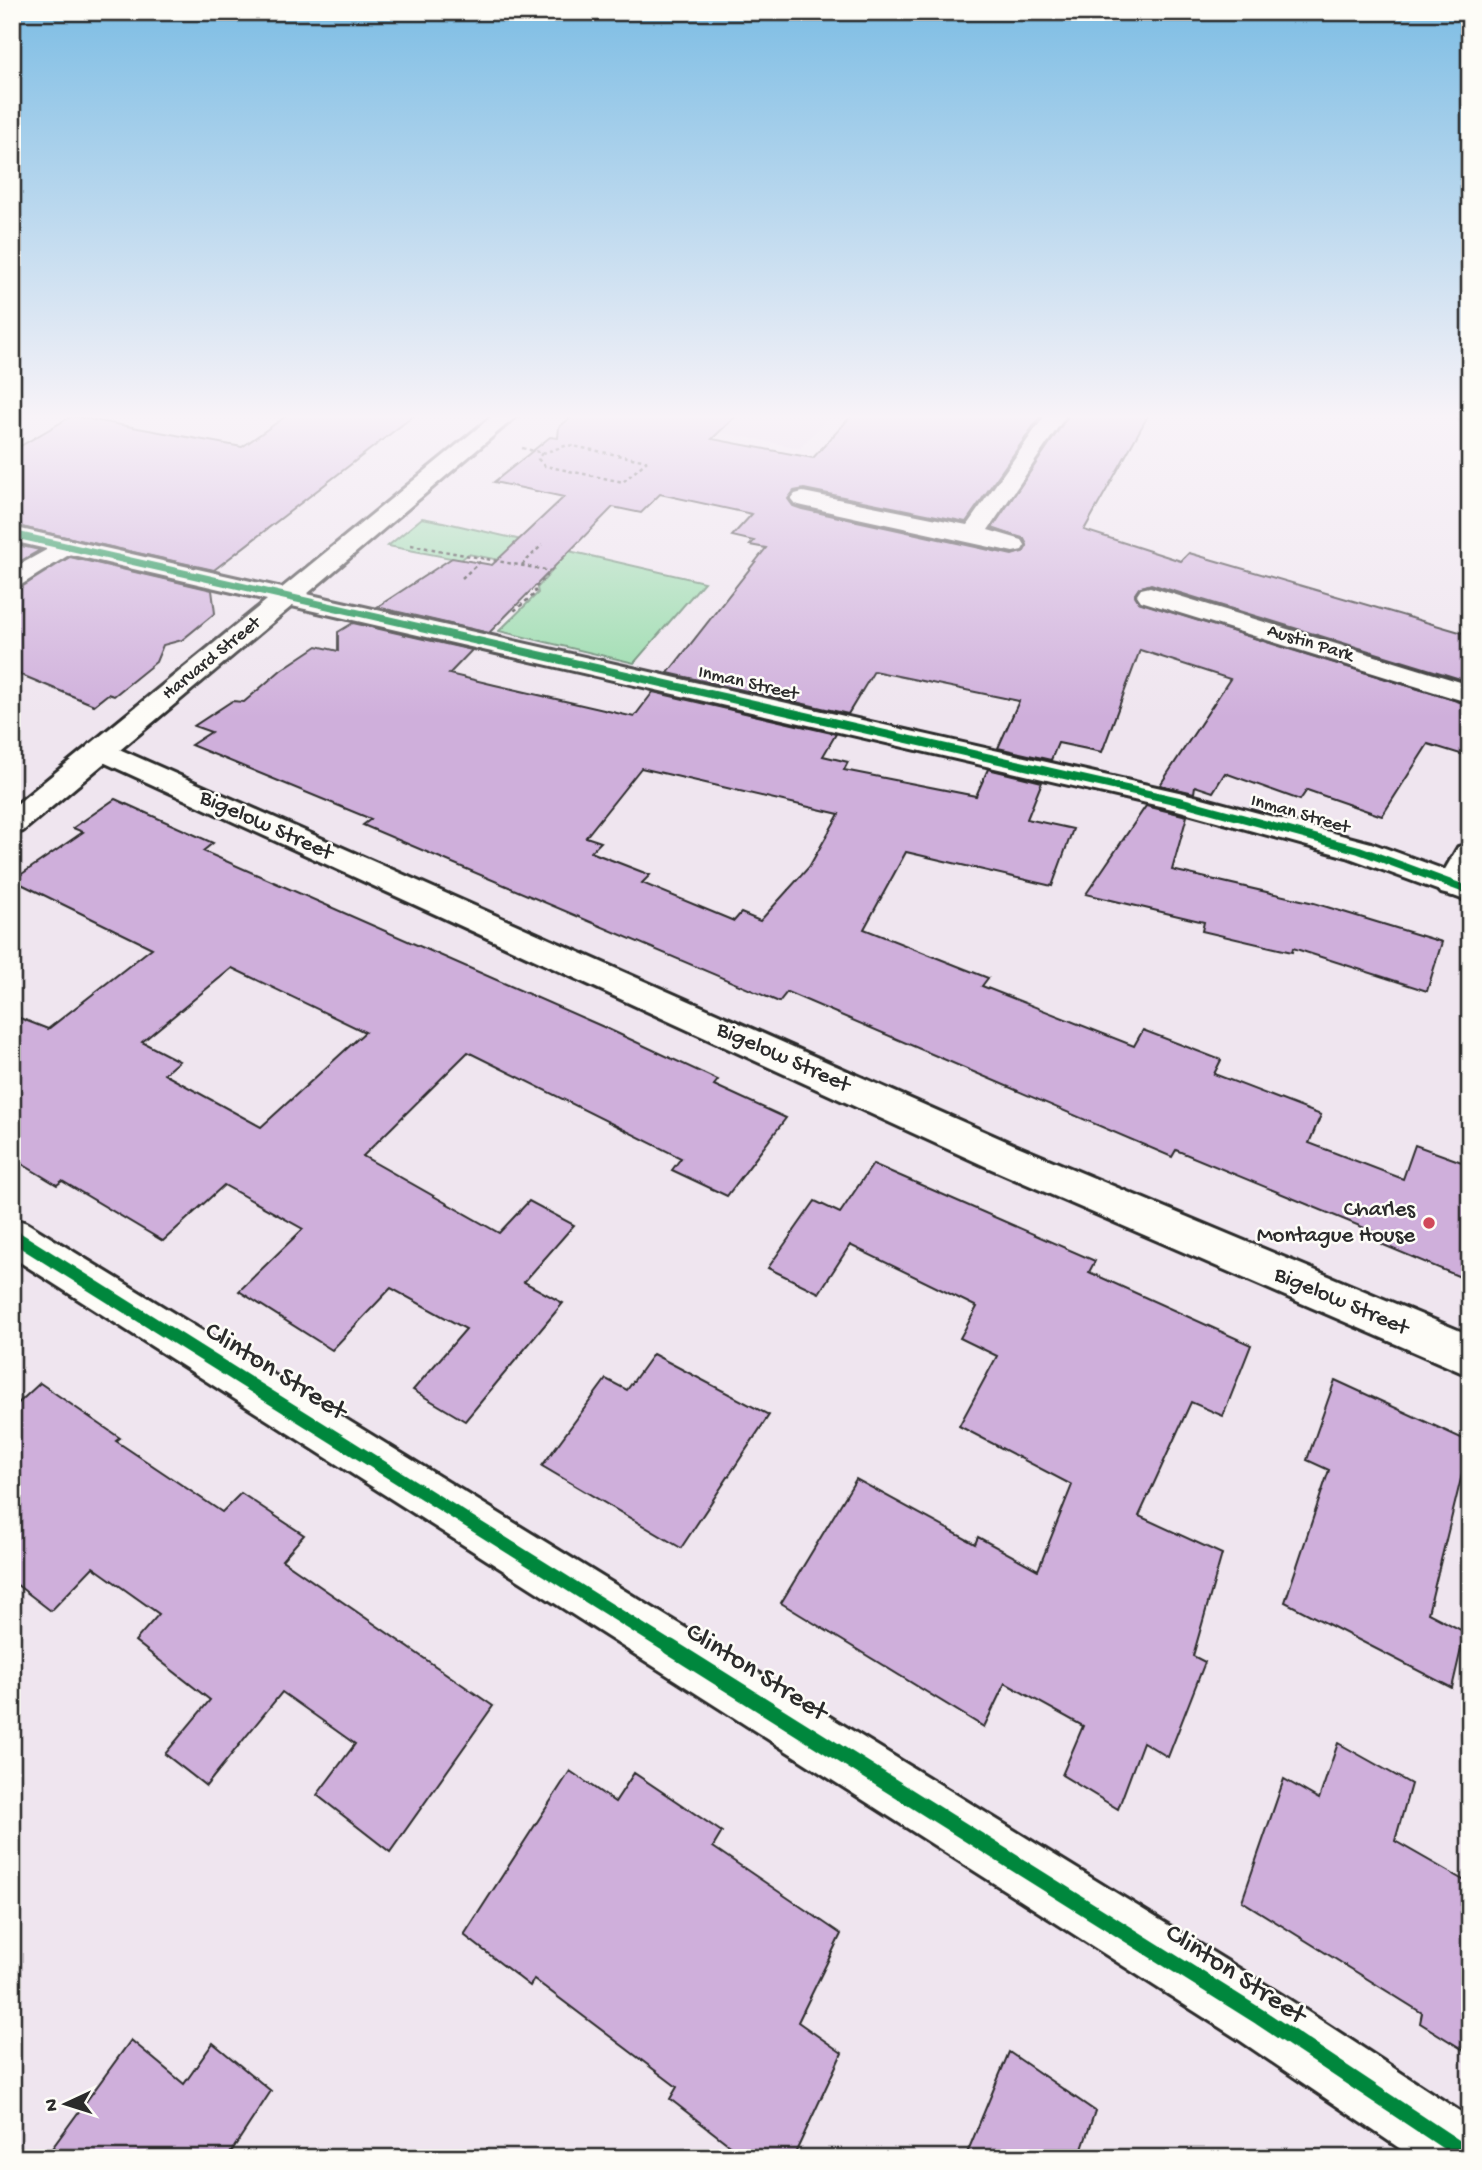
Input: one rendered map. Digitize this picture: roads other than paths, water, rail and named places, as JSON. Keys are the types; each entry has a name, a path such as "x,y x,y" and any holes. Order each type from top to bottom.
{"street":[{"name":"Harvard Street","path":"12,824 387,515"},
{"path":"882,515 1013,545"},
{"path":"973,534 986,515"},
{"name":"Inman Street","path":"12,534 1183,802 1339,844 1462,888"},
{"path":"12,580 66,546"},
{"name":"Austin Park","path":"1150,594 1470,694"},
{"name":"Bigelow Street","path":"101,750 1001,1156 1470,1356"},
{"path":"1462,888 1470,854"},
{"name":"Clinton Street","path":"12,1236 1248,2010 1470,2157"}],"place":[{"name":"Charles Montague House","path":"1429,1223"}]}
